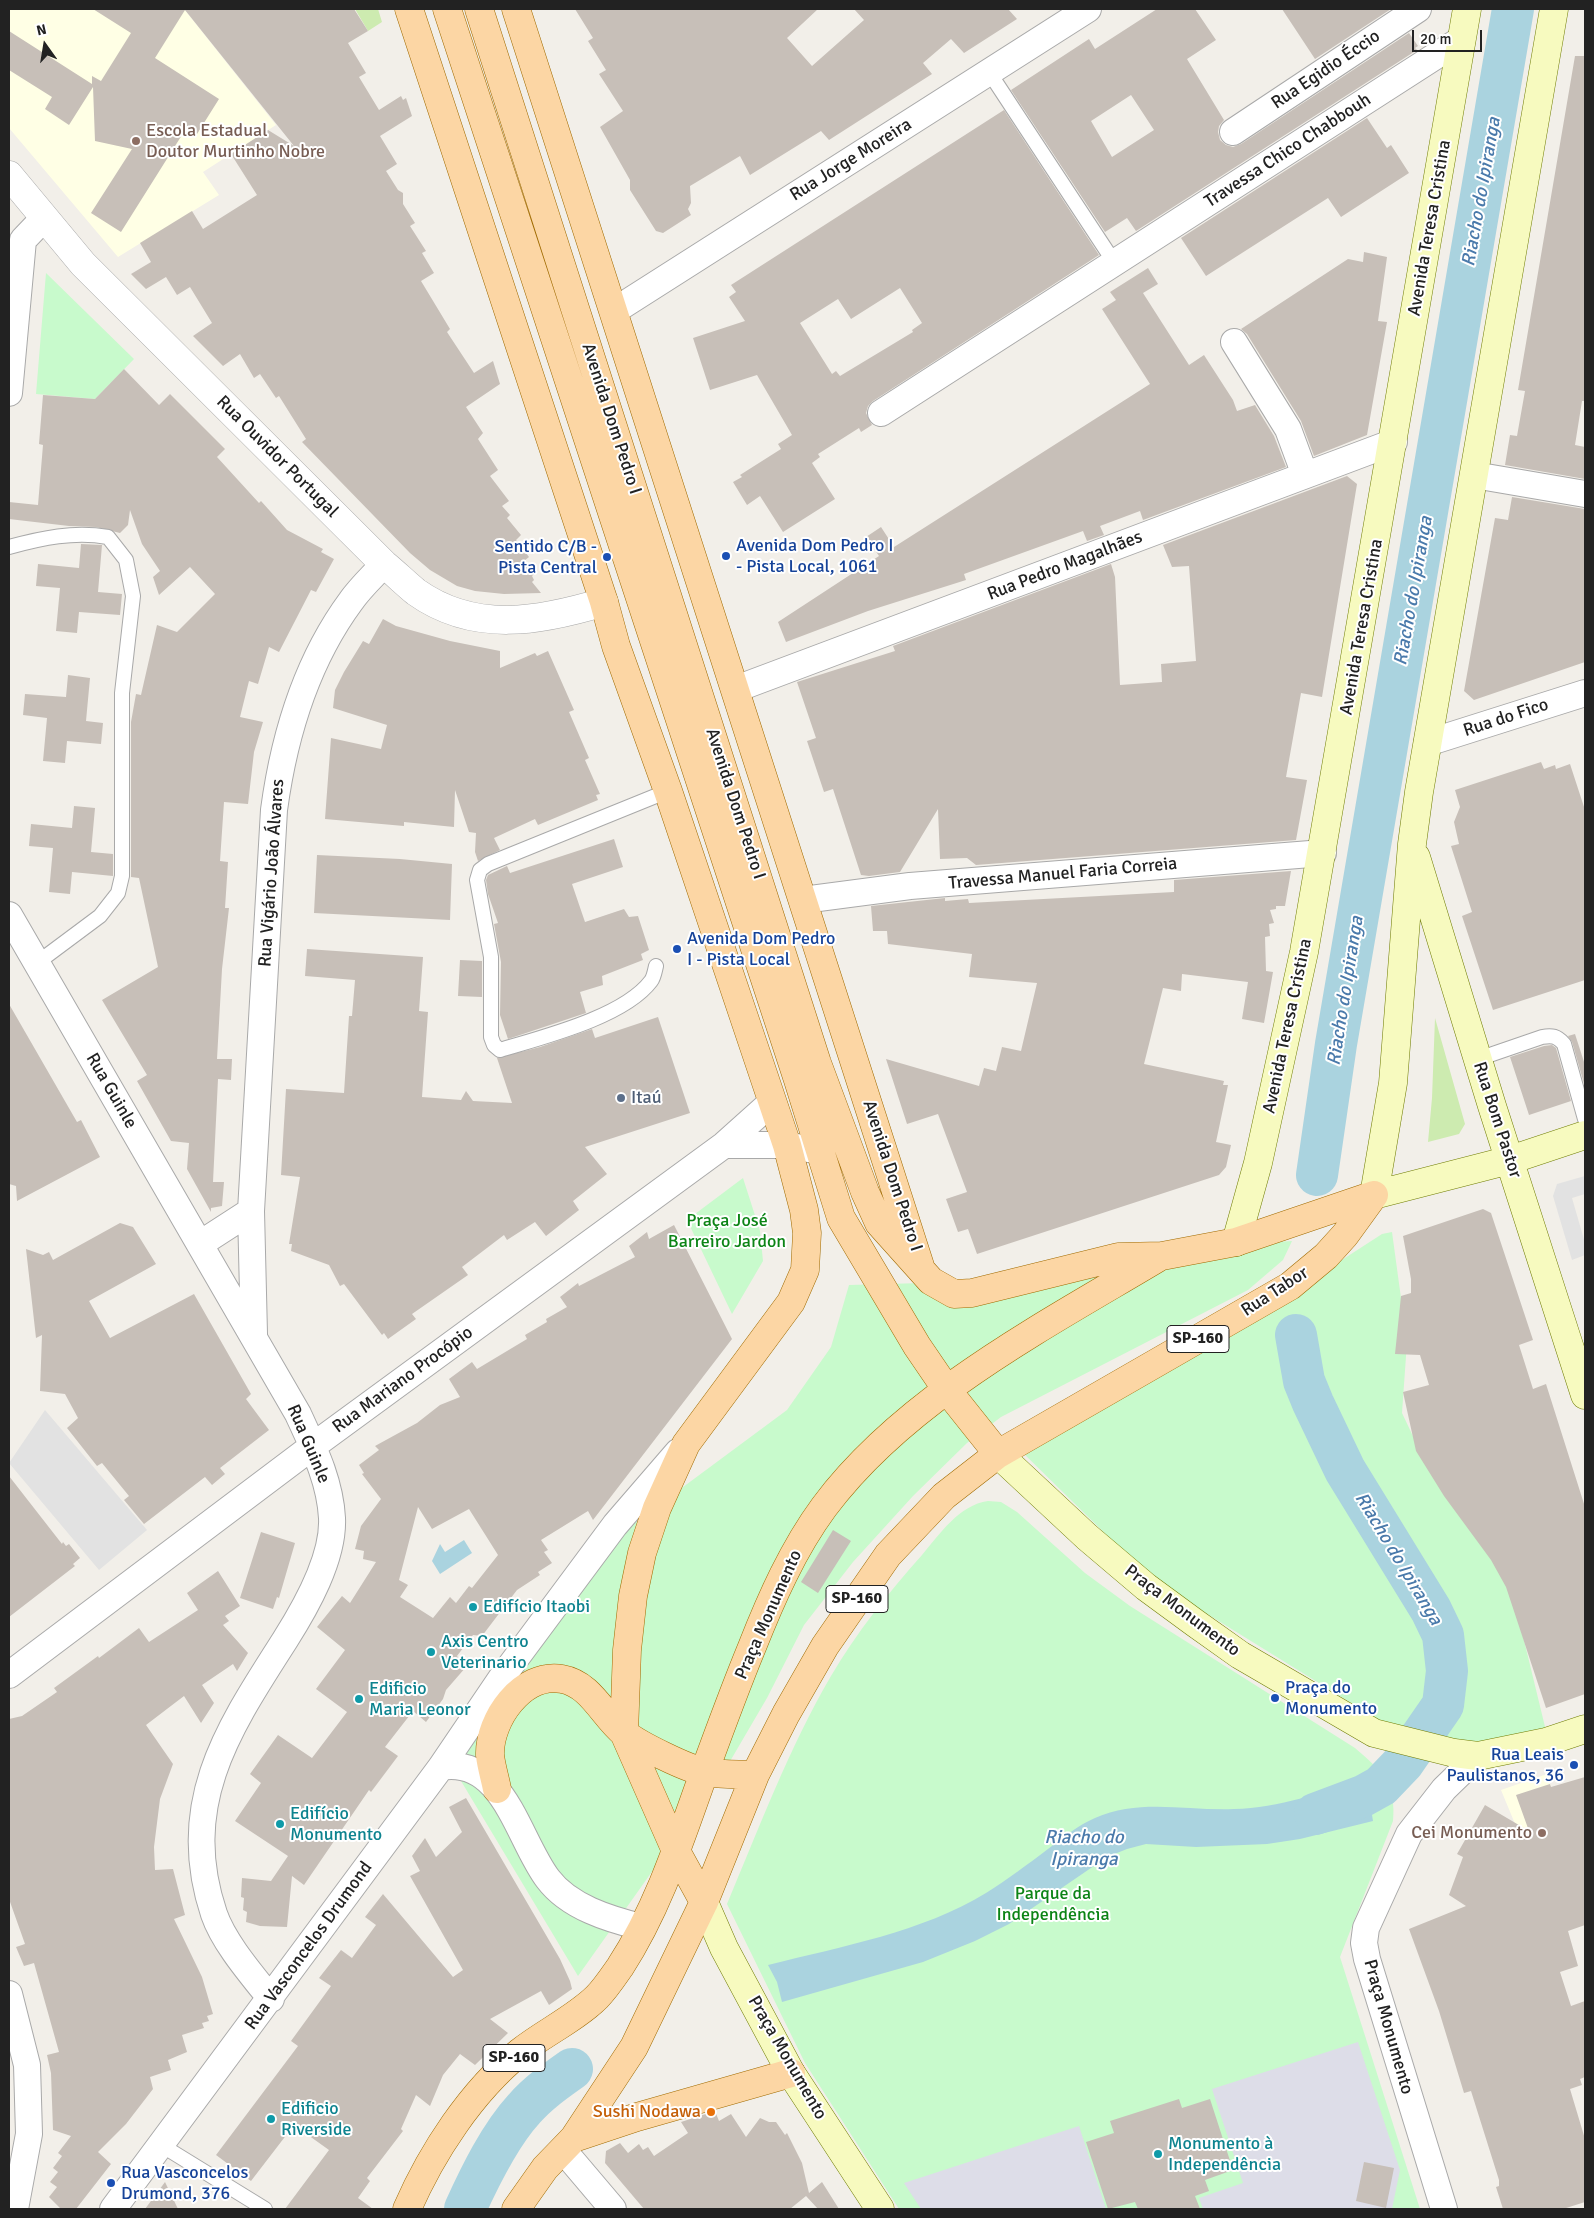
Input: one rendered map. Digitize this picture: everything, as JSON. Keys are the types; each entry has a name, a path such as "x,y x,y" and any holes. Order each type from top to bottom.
{"main road":[{"path":"409,9 604,602 616,646 668,791 787,1145"},
{"name":"Avenida Dom Pedro I","path":"446,9 807,1072 879,1223 898,1247 921,1267"},
{"name":"Avenida Dom Pedro I","path":"479,9 807,1072 820,1151 840,1218 905,1329 947,1390"},
{"name":"Avenida Teresa Cristina","path":"1236,1242 1258,1163 1304,952 1323,853 1467,9"},
{"name":"SP-160","path":"1374,1195 1393,1083 1412,844 1427,743 1554,9"},
{"path":"504,85 519,18"},
{"name":"Avenida Dom Pedro I","path":"519,18 921,1267"},
{"name":"Rua Bom Pastor","path":"1412,844 1585,1395"},
{"path":"772,1102 807,1072 845,1031"},
{"path":"1236,1242 1374,1195 1510,1160 1585,1135"},
{"name":"Praça Monumento","path":"787,1145 804,1210 807,1233 806,1264 799,1287 784,1314 686,1444 657,1508 640,1562 629,1633 624,1733 676,1852 704,1902 764,2023 791,2073 880,2209"},
{"name":"Rua Tabor","path":"998,1454 1290,1286 1326,1256 1345,1235 1374,1195"},
{"name":"SP-160","path":"947,1390 1017,1342 1162,1256 1236,1242"},
{"path":"921,1267 931,1281 954,1294 972,1293 1118,1257 1162,1256"},
{"name":"Praça Monumento","path":"676,1852 704,1772 753,1644 789,1563 824,1508 870,1452 947,1390 998,1454 1087,1538 1146,1586 1240,1655 1374,1733 1466,1754"},
{"name":"SP-160","path":"516,2209 544,2168 569,2144 634,2047 704,1902 755,1774 825,1646 888,1554 944,1496 998,1454"},
{"path":"497,1789 490,1755 494,1728 504,1709 513,1698 540,1681 562,1679 581,1686 624,1733 660,1754 704,1772 755,1774"},
{"path":"1466,1754 1546,1742 1585,1729"},
{"name":"SP-160","path":"407,2209 436,2151 467,2107 519,2053 597,1997 620,1967 641,1928 676,1852"},
{"path":"569,2144 637,2117 791,2073"}],"street":[{"name":"Rua Jorge Moreira","path":"614,311 1088,9"},
{"name":"Rua Egidio Éccio","path":"1233,132 1418,9"},
{"name":"Travessa Chico Chabbouh","path":"882,413 1462,39"},
{"name":"Rua Ouvidor Portugal","path":"14,190 44,218 83,264 384,564 417,592 450,609 492,621 523,621 571,612 604,602"},
{"path":"9,393 16,235 44,218"},
{"path":"1234,342 1288,429 1305,475"},
{"name":"Rua Pedro Magalhães","path":"736,689 1394,442"},
{"path":"1474,476 1585,494"},
{"name":"Rua Vigário João Álvares","path":"254,1336 251,1211 274,810 280,770 289,729 307,680 328,635 351,600 384,564"},
{"name":"Rua do Fico","path":"1427,743 1585,693"},
{"name":"Travessa Manuel Faria Correia","path":"803,900 910,886 1323,853"},
{"name":"Rua Guinle","path":"9,915 298,1414 327,1482 332,1519 325,1561 306,1608 240,1710 211,1773 202,1817 202,1864 214,1915 240,1961 271,1998"},
{"name":"Rua Mariano Procópio","path":"9,1675 313,1446 724,1145 772,1102"},
{"path":"724,1145 787,1145 820,1151"},
{"path":"200,1244 251,1211"},
{"name":"Rua Vasconcelos Drumond","path":"113,2209 441,1767 502,1677 615,1525 686,1444"},
{"name":"Praça Monumento","path":"1444,2209 1366,1959 1364,1944 1366,1928 1409,1834 1444,1789 1466,1754"},
{"path":"441,1767 455,1764 470,1768 497,1789 548,1880 563,1894 582,1906 641,1928"},
{"path":"9,1994 27,2065 29,2134 15,2209"},
{"path":"569,2144 613,2209"}],"lane":[{"path":"989,72 1114,262"},
{"path":"9,546 52,536 91,534 108,537 126,560 133,596 122,693 122,876 118,894 100,916 37,963"},
{"path":"656,966 652,980 628,1000 602,1015 500,1050 494,1045 491,1037 491,957 477,880 480,870 488,864 668,791"},
{"path":"1478,1059 1542,1037 1551,1035 1559,1038 1564,1044 1585,1119"},
{"path":"161,2144 265,2209"}],"shaded area":[{"name":"Escola Estadual Doutor Murtinho Nobre","path":"9,9 184,9 276,125 203,172 219,195 118,257 9,128"},
{"path":"1585,1176 1585,1194 1572,1198 1585,1243 1585,1255 1572,1260 1553,1196 1557,1184"},
{"path":"45,1410 147,1530 99,1570 9,1463"},
{"name":"Cei Monumento","path":"1547,1774 1579,1874 1525,1848 1501,1790"},
{"path":"1358,2042 1400,2170 1392,2209 1203,2209 1199,2198 1243,2183 1212,2089"},
{"path":"1079,2126 1106,2209 921,2209 904,2183"}],"green space":[{"path":"355,9 378,9 382,22 368,31"},
{"path":"46,273 134,359 95,399 36,394"},
{"path":"1435,1018 1465,1124 1459,1134 1428,1142 1432,1098"},
{"name":"Praça José Barreiro Jardon","path":"743,1178 760,1231 763,1261 732,1314 687,1220"},
{"path":"1392,1232 1407,1342 1402,1413 1430,1472 1505,1562 1547,1735 1467,1753 1377,1719 1196,1607 1128,1556 1020,1450 1220,1339 1264,1317 1331,1267 1382,1234"},
{"path":"1292,1241 1283,1260 1248,1290 1001,1417 967,1443 913,1496 853,1562 804,1625 767,1698 729,1763 578,1976 458,1776 458,1761 501,1690 625,1530 787,1410 831,1347 849,1285 923,1283 1016,1294 1245,1244"},
{"name":"Parque da Independência","path":"988,1501 1001,1502 1017,1512 1085,1573 1130,1606 1355,1748 1372,1763 1385,1779 1392,1798 1394,1809 1393,1821 1340,1957 1420,2209 899,2209 805,2063 727,1904 788,1760 816,1703 841,1660 885,1598 943,1530 968,1508"}],"water":[{"path":"464,1540 472,1553 440,1574 432,1561 440,1544 445,1552"},
{"name":"Riacho do Ipiranga","path":"1366,1778 1373,1821 1300,1839 1267,1844 1196,1847 1146,1844 1127,1849 1107,1857 1009,1924 975,1941 923,1962 782,2002 777,1982 768,1965 880,1937 961,1907 1002,1883 1077,1828 1095,1818 1112,1812 1146,1807 1234,1809 1268,1806 1334,1789"}],"building":[{"path":"93,9 354,9 368,31 348,43 366,73 359,77 379,110 401,96 403,100 406,98 412,116 380,136 397,164 386,171 398,190 403,193 403,204 415,223 410,226 426,251 422,253 434,273 421,281 450,329 447,332 474,373 493,361 500,384 466,407 483,433 478,439 498,470 490,476 509,501 502,506 510,515 507,518 521,535 516,540 529,557 524,561 534,574 532,582 541,593 504,594 475,591 457,586 430,570 410,553 302,442 306,439 279,396 276,398 260,374 254,378 240,354 223,366 193,336 212,323 190,287 177,295 166,277 146,289 131,274 151,262 140,243 192,211 203,229 257,195 231,154 268,130 294,146 185,10 155,58 219,99 197,134 187,127 121,232 91,213 132,149 95,141 93,87 69,125 45,109 52,97 9,70 9,31 92,84 92,76 101,81 131,33"},
{"path":"575,9 818,9 787,38 812,66 864,20 854,9 1008,9 1017,19 964,53 951,39 923,63 932,74 829,140 821,131 750,175 740,156 690,186 691,203 688,209 691,215 663,233 656,231 630,190 630,180 600,127 623,111 599,74 606,70 588,41 593,38"},
{"path":"1157,9 1195,9 1216,40 1187,59 1224,120 1219,126 1220,140 1226,145 1233,147 1241,144 1409,33 1418,46 1415,48 1417,50 1136,231 1127,218 1105,232 1011,90 1089,39 1095,49","holes":["1131,95 1154,130 1112,157 1091,121"]},
{"path":"1282,9 1391,9 1315,59"},
{"path":"1575,56 1585,56 1585,401 1582,401 1575,445 1585,447 1585,479 1505,465 1510,435 1517,436 1525,391 1518,390"},
{"path":"1004,110 1099,255 873,401 868,406 866,413 872,425 861,432 859,428 818,454 820,457 812,463 835,499 783,532 760,496 747,505 733,482 742,477 740,475 781,449 778,444 792,435 757,375 710,390 693,338 745,321 729,297 736,292 731,285","holes":["900,288 922,323 912,330 913,332 840,376 836,371 832,374 800,323 838,299 851,319"]},
{"path":"1367,118 1387,148 1391,145 1409,173 1341,217 1328,198 1206,276 1181,238"},
{"path":"1364,252 1387,257 1378,321 1387,322 1367,435 1314,456 1301,421 1247,334 1241,329 1348,259 1363,262"},
{"path":"1148,268 1158,284 1143,293 1189,365 1204,355 1233,400 1237,411 1255,405 1274,436 1286,467 1143,520 1140,511 1100,526 1104,535 1087,541 1083,531 964,574 966,580 868,611 786,642 778,622 879,556 866,537 881,527 894,547 1150,384 1102,309 1116,300 1110,292"},
{"path":"124,369 159,405 170,394 225,449 217,457 259,503 261,501 287,530 323,549 321,552 334,559 316,592 311,590 279,652 269,647 258,684 249,681 240,717 263,722 254,752 248,804 224,802 220,861 228,862 225,908 229,908 222,969 217,1059 232,1059 231,1080 218,1079 213,1182 224,1182 222,1206 211,1208 211,1212 187,1169 189,1143 171,1141 137,1081 147,1075 102,1000 158,967 139,878 131,877 131,722 136,694 141,695 157,625 177,632 215,594 190,567 159,595 153,577 160,571 142,544 130,510 128,525 120,533 96,527 9,519 9,502 38,505 43,445 39,444 43,395 95,399"},
{"path":"1347,476 1357,484 1322,697 1301,693 1286,777 1307,780 1296,840 976,865 967,858 940,859 938,809 900,872 869,876 861,875 833,789 824,792 807,741 816,738 797,682 895,651 893,646 1111,564 1115,577 1120,685 1162,682 1161,664 1196,661 1189,566 1172,567 1163,545"},
{"path":"1512,497 1585,509 1585,662 1474,700 1464,691 1495,518 1508,520"},
{"path":"81,544 102,545 98,592 122,594 120,615 79,612 77,633 56,631 60,588 36,586 38,564 79,568"},
{"path":"383,619 396,626 450,641 500,651 500,668 535,653 537,656 548,651 574,710 569,712 589,758 585,760 600,794 596,795 598,800 538,825 535,819 494,838 500,850 478,861 475,852 476,833 469,832 455,790 454,827 404,822 404,826 325,819 331,738 381,749 387,725 333,708 335,690 344,672 363,641 369,644"},
{"path":"68,675 90,678 86,721 103,723 101,744 67,741 65,763 43,761 47,718 23,715 25,694 66,697"},
{"path":"1541,762 1544,769 1555,765 1556,769 1570,764 1585,810 1585,980 1493,1010 1462,916 1472,912 1451,846 1459,844 1454,822 1460,807 1455,790"},
{"path":"74,806 95,808 91,852 113,854 113,876 72,872 70,894 49,892 53,848 29,846 31,824 72,828"},
{"path":"614,839 623,867 572,884 585,922 624,909 629,917 638,916 649,950 641,954 643,960 602,976 603,985 580,992 586,1013 508,1039 500,1015 501,962 494,924 498,923 488,894 486,880 488,875 507,866 510,873"},
{"path":"317,855 400,859 452,864 450,920 314,913"},
{"path":"1291,871 1285,906 1276,906 1276,909 1270,910 1274,923 1269,924 1270,936 1265,937 1266,971 1273,972 1264,1023 1242,1019 1248,982 1182,974 1181,991 1163,988 1144,1064 1224,1081 1223,1085 1228,1085 1216,1142 1231,1145 1226,1167 1219,1175 977,1254 968,1229 958,1232 946,1199 967,1192 938,1114 907,1124 886,1059 979,1086 984,1068 996,1071 1002,1047 1021,1051 1037,983 969,977 972,954 888,944 887,931 873,931 871,906 945,898 945,901 968,899 969,903 1174,892 1174,880"},
{"path":"307,949 423,957 419,1011 428,1012 422,1097 461,1100 466,1091 473,1101 512,1103 497,1058 540,1047 592,1029 595,1038 658,1017 690,1113 585,1147 607,1174 573,1201 579,1210 546,1236 535,1222 507,1240 504,1235 462,1267 468,1275 412,1314 416,1319 388,1339 384,1333 382,1335 344,1284 340,1286 329,1265 291,1251 292,1244 289,1244 300,1177 281,1175 286,1089 344,1093 349,1016 352,1016 355,980 305,976"},
{"path":"460,960 482,961 482,997 458,996"},
{"path":"9,1004 77,1122 81,1120 100,1157 17,1201 16,1186 9,1184"},
{"path":"1575,1034 1585,1065 1585,1087 1572,1042 1568,1036"},
{"path":"1552,1045 1556,1048 1571,1101 1529,1115 1510,1057"},
{"path":"1483,1209 1491,1213 1533,1340 1519,1345 1533,1389 1546,1384 1585,1507 1585,1694 1546,1708 1506,1587 1491,1560 1444,1496 1416,1451 1403,1392 1429,1385 1420,1355 1395,1354 1401,1296 1411,1293 1411,1279 1403,1236"},
{"path":"120,1223 133,1227 156,1264 89,1301 110,1338 194,1294 251,1394 246,1399 269,1430 220,1468 225,1474 212,1485 205,1477 144,1524 124,1500 129,1496 102,1463 97,1466 67,1428 78,1418 65,1394 40,1391 42,1335 36,1338 26,1249 43,1255 49,1252 53,1260"},
{"path":"674,1225 732,1339 593,1520 588,1511 541,1540 548,1550 544,1552 552,1563 538,1572 540,1575 517,1590 482,1636 473,1635 457,1656 466,1667 446,1690 443,1699 426,1722 413,1711 385,1747 398,1756 371,1792 369,1790 304,1885 292,1876 287,1927 260,1926 246,1922 247,1912 243,1910 244,1898 241,1897 242,1878 271,1881 288,1856 235,1821 261,1783 250,1774 278,1735 312,1758 347,1712 316,1689 345,1650 317,1627 342,1596 350,1603 376,1562 363,1559 364,1551 355,1549 361,1526 381,1499 362,1474 364,1473 359,1465 379,1450 375,1446 417,1423 440,1405 460,1397 449,1379 472,1362 477,1369 527,1339 525,1335 547,1322 546,1319 567,1307 560,1297 578,1283 579,1286 635,1257 629,1246 647,1232 649,1239","holes":["418,1507 432,1529 469,1509 498,1555 472,1588 469,1586 456,1603 450,1597 433,1618 400,1597 408,1585 399,1580"]},
{"path":"9,1476 62,1544 63,1542 66,1546 69,1544 80,1558 73,1564 75,1566 9,1617"},
{"path":"833,1530 851,1541 818,1593 801,1582"},
{"path":"261,1532 295,1543 279,1598 277,1597 273,1609 240,1598"},
{"path":"218,1571 240,1606 225,1616 229,1621 223,1625 248,1653 237,1671 233,1664 202,1685 214,1703 201,1723 184,1696 146,1725 173,1764 160,1799 154,1847 155,1870 173,1869 185,1915 174,1919 202,1977 213,2014 207,2016 209,2021 202,2023 204,2028 182,2035 187,2052 168,2060 171,2070 150,2077 153,2089 126,2124 98,2152 111,2164 76,2209 61,2209 49,2197 57,2187 50,2182 58,2172 53,2168 62,2156 58,2153 71,2136 53,2130 51,2073 47,2055 59,2052 34,1963 24,1966 16,1947 25,1944 9,1899 9,1719 22,1716 57,1692 54,1688 139,1628 149,1642 198,1610 187,1593"},
{"path":"1585,1777 1585,1925 1568,1931 1578,1966 1560,1972 1571,2006 1585,2001 1585,2077 1580,2079 1582,2085 1570,2089 1585,2139 1585,2202 1563,2209 1503,2209 1496,2187 1499,2186 1499,2180 1471,2091 1464,2093 1439,2011 1409,1929 1466,1906 1449,1895 1463,1857 1457,1854 1485,1805 1529,1831 1516,1795 1550,1784 1551,1787"},
{"path":"466,1798 560,1959 572,1989 549,2005 541,1991 490,2019 508,2033 475,2065 460,2054 443,2075 430,2106 416,2095 401,2129 403,2131 367,2178 370,2181 358,2198 373,2209 285,2209 329,2150 294,2125 251,2181 216,2155 298,2046 291,2041 331,1986 319,1978 341,1950 352,1958 376,1925 365,1917 383,1894 453,1977 463,1970 410,1876 420,1871 412,1856 425,1838 436,1857 462,1832 449,1807"},
{"path":"1179,2099 1182,2108 1210,2099 1233,2170 1205,2180 1209,2191 1195,2196 1200,2209 1138,2209 1135,2202 1108,2209 1086,2142 1114,2133 1110,2121"},
{"path":"715,2111 719,2121 731,2114 746,2137 760,2118 769,2122 776,2122 785,2135 787,2133 802,2163 809,2193 822,2182 839,2209 818,2209 806,2196 790,2209 644,2209 605,2163 606,2151 620,2143 628,2153 639,2144 643,2150 648,2147 654,2156 688,2133 681,2122"},
{"path":"1364,2162 1394,2168 1386,2208 1356,2201"},
{"path":"165,2182 178,2209 145,2209"}],"waterway":[{"name":"Riacho do Ipiranga","path":"1317,1175 1336,1044 1513,9"},
{"name":"Riacho do Ipiranga","path":"1296,1335 1304,1381 1313,1403 1345,1470 1431,1610 1443,1635 1447,1671 1443,1705 1403,1763 1381,1786 1363,1796 1315,1814"},
{"name":"Riacho do Ipiranga","path":"465,2209 491,2156 515,2119 541,2092 572,2069"}],"place":[{"name":"Escola Estadual Doutor Murtinho Nobre","path":"136,141"},
{"name":"Avenida Dom Pedro I - Pista Local, 1061","path":"726,556"},
{"name":"Sentido C/B - Pista Central","path":"607,557"},
{"name":"Avenida Dom Pedro I - Pista Local","path":"677,949"},
{"name":"Itaú","path":"621,1098"},
{"name":"Edifício Itaobi","path":"473,1607"},
{"name":"Axis Centro Veterinario","path":"431,1652"},
{"name":"Praça do Monumento","path":"1275,1698"},
{"name":"Edificio Maria Leonor","path":"359,1699"},
{"name":"Rua Leais Paulistanos, 36","path":"1574,1765"},
{"name":"Edifício Monumento","path":"280,1824"},
{"name":"Cei Monumento","path":"1542,1833"},
{"name":"Sushi Nodawa","path":"711,2112"},
{"name":"Edificio Riverside","path":"271,2119"},
{"name":"Monumento à Independência","path":"1158,2154"},
{"name":"Rua Vasconcelos Drumond, 376","path":"111,2183"}]}
